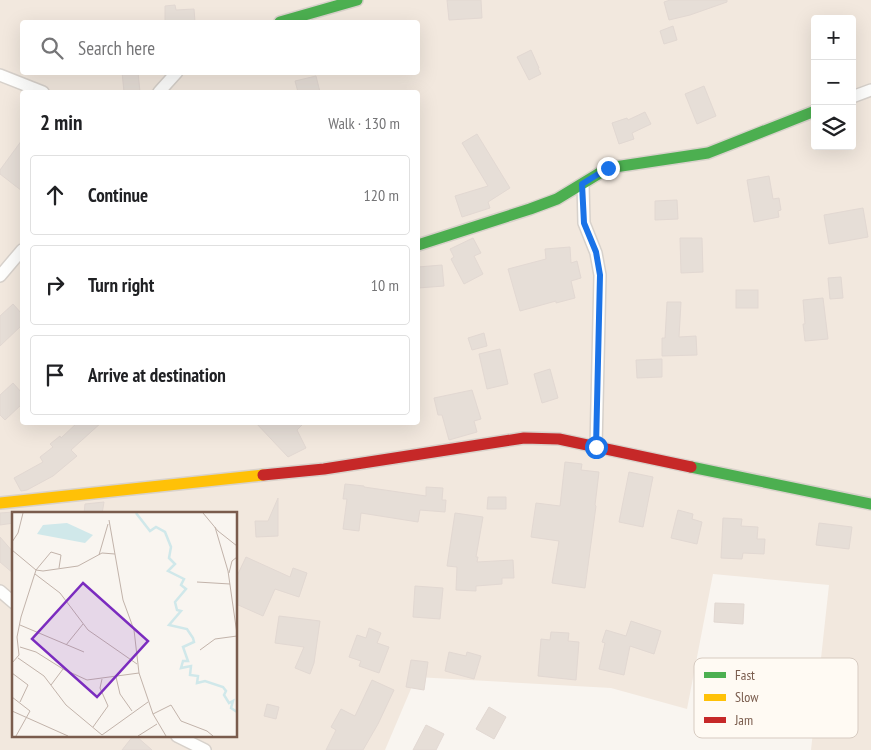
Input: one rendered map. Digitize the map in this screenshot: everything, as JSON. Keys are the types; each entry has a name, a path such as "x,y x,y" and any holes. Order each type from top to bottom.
{"street":[{"path":"287,20 358,0"},
{"path":"161,90 173,75"},
{"path":"0,76 38,90"},
{"path":"856,96 871,90"},
{"path":"420,244 557,199 608,168 708,153 811,113"},
{"path":"582,184 584,223 596,252 600,275 596,447"},
{"path":"1,274 20,252"},
{"path":"0,503 324,469 524,438 559,440 596,447 871,504"},
{"path":"0,591 12,600"},
{"path":"181,738 204,750"}],"shaded area":[{"path":"0,0 871,0 871,750 811,750 812,738 858,738 858,658 821,658 829,585 713,574 697,658 694,658 694,673 687,709 611,688 416,677 385,750 0,750"}],"building":[{"path":"447,0 481,0 482,18 449,20"},
{"path":"670,0 727,0 727,2 669,20 664,2"},
{"path":"175,5 176,10 194,9 195,20 165,20 165,6"},
{"path":"673,26 677,40 664,44 660,31"},
{"path":"531,50 541,74 529,80 517,57"},
{"path":"122,75 138,75 140,90 124,90"},
{"path":"316,76 320,90 297,90 295,81"},
{"path":"704,86 716,116 697,124 685,94"},
{"path":"645,112 651,124 632,133 634,139 619,144 612,123 627,118 628,120"},
{"path":"477,134 510,188 488,202 490,208 462,217 455,196 488,186 462,143"},
{"path":"20,143 20,189 0,174 0,170"},
{"path":"769,176 773,199 779,198 781,210 778,211 779,217 754,222 747,180"},
{"path":"677,200 678,219 655,220 655,201"},
{"path":"863,208 868,237 829,244 824,215"},
{"path":"473,238 481,253 474,256 483,274 464,284 451,259 454,257 450,249"},
{"path":"680,238 702,238 703,272 681,273"},
{"path":"570,247 571,263 577,261 581,278 571,281 575,298 520,311 508,269 546,259 545,249"},
{"path":"442,265 444,286 420,288 420,267"},
{"path":"841,277 843,298 830,299 828,278"},
{"path":"736,290 758,290 758,308 736,308"},
{"path":"823,298 828,339 805,341 803,300"},
{"path":"667,302 681,302 679,337 696,336 697,355 662,356 662,338 665,338"},
{"path":"13,304 20,312 20,327 0,346 0,316"},
{"path":"484,333 487,346 472,350 468,338"},
{"path":"500,349 508,384 487,389 479,354"},
{"path":"662,359 662,377 637,378 636,360"},
{"path":"550,369 558,398 542,403 534,374"},
{"path":"13,383 20,391 20,406 5,420 0,415 0,395"},
{"path":"472,390 481,419 474,421 477,432 449,440 442,415 438,415 434,398"},
{"path":"75,425 99,425 71,450 77,456 53,476 27,490 21,491 14,478 43,462 40,457 53,447 50,444 60,436 61,438"},
{"path":"258,425 302,425 297,430 306,448 288,457"},
{"path":"565,462 582,464 581,470 599,472 585,588 552,583 559,541 531,537 536,503 560,506"},
{"path":"629,472 653,477 643,527 619,522"},
{"path":"345,484 426,496 426,487 443,488 442,500 446,500 445,512 420,510 418,522 361,513 359,531 343,529 347,499 343,499"},
{"path":"488,497 506,497 506,509 487,509"},
{"path":"278,498 278,536 256,537 255,521 268,521"},
{"path":"104,502 102,512 84,512 85,504"},
{"path":"678,510 693,514 692,519 702,522 697,544 671,538"},
{"path":"12,512 12,523 0,525 0,513"},
{"path":"455,513 483,517 476,557 478,557 477,562 513,560 514,578 502,578 502,584 476,586 476,591 456,590 457,567 447,566"},
{"path":"723,518 742,519 741,526 758,527 757,539 765,539 764,554 743,553 742,559 721,558"},
{"path":"819,523 852,527 849,549 816,545"},
{"path":"0,537 12,551 12,572 0,562"},
{"path":"246,557 290,577 293,568 307,573 299,597 275,589 263,616 238,605 238,574"},
{"path":"415,586 443,588 440,619 413,617"},
{"path":"715,603 744,604 743,624 714,622"},
{"path":"279,616 320,621 314,663 310,674 295,668 304,647 275,643"},
{"path":"631,621 661,631 654,654 630,646 624,675 599,669 605,643 602,642 606,630 626,636"},
{"path":"369,628 381,633 377,643 389,647 379,673 359,666 361,661 349,657 357,635 366,638"},
{"path":"551,632 569,633 568,641 579,642 576,680 538,676 541,639 550,640"},
{"path":"449,652 466,656 467,652 481,656 474,679 445,671"},
{"path":"411,660 428,662 424,690 406,687"},
{"path":"372,680 394,690 363,750 326,750 336,730 331,727 341,709 355,716"},
{"path":"267,704 279,707 276,719 264,716"},
{"path":"489,707 506,717 494,739 476,729"},
{"path":"426,725 444,734 436,750 413,750"},
{"path":"131,738 138,738 152,750 122,750"}],"traffic: fast":[{"path":"287,20 357,0"},
{"path":"420,244 557,199 608,168 708,153 811,113"},
{"path":"691,467 871,504"}],"traffic: slow":[{"path":"0,503 263,475"}],"traffic: jam":[{"path":"263,475 324,469 524,438 559,439 691,467"}],"route":[{"path":"596,447 600,275 596,252 584,223 582,184 608,168"}]}
